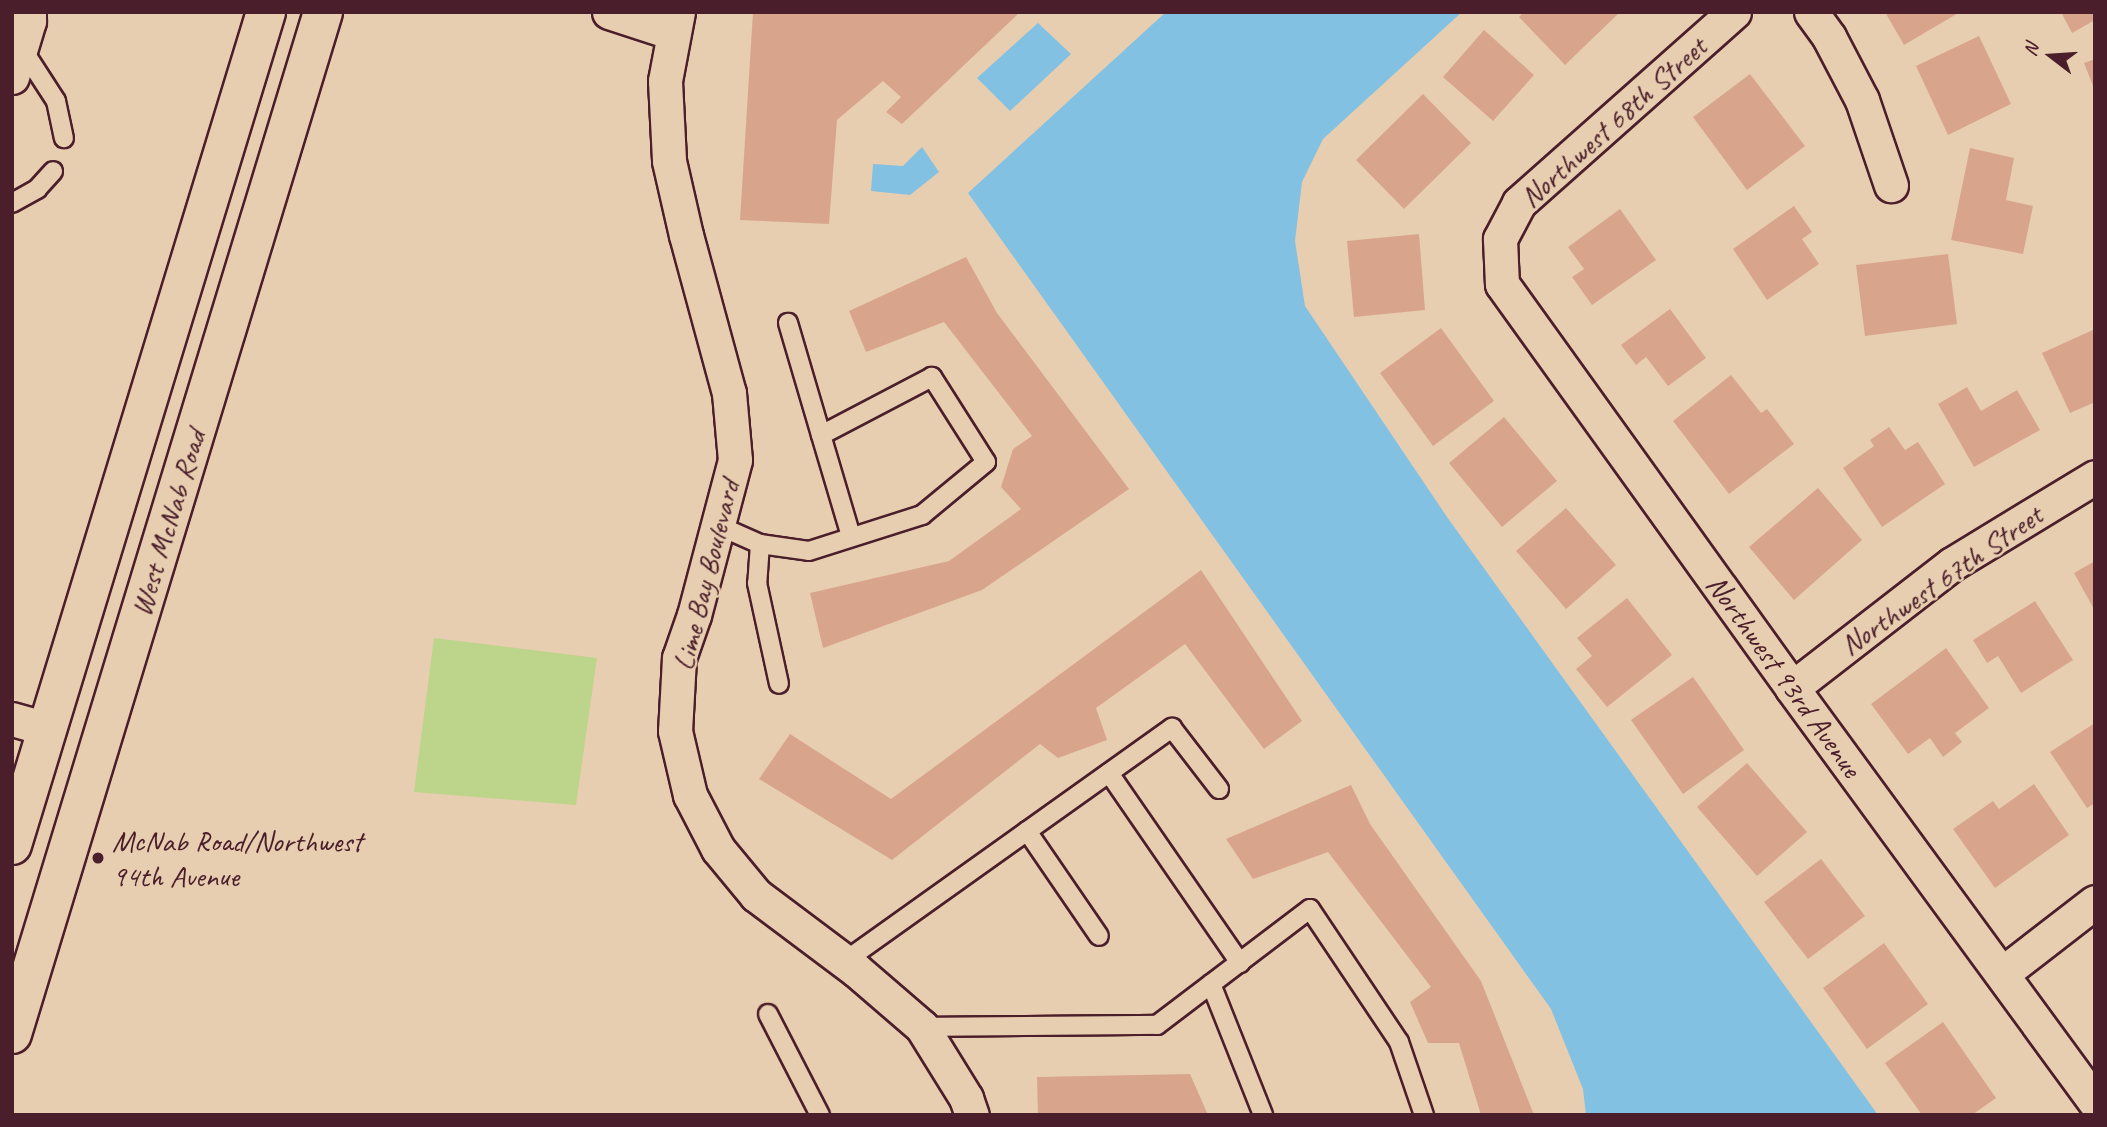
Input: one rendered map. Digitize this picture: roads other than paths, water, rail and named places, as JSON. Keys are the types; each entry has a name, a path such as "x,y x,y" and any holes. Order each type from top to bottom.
{"main road":[{"name":"West McNab Road","path":"12,845 30,724 266,12"},
{"name":"West McNab Road","path":"12,1034 323,12"}],"street":[{"path":"17,62 29,12"},
{"path":"609,12 675,22"},
{"name":"Northwest 68th Street","path":"1500,239 1519,203 1734,12"},
{"path":"1811,12 1829,37 1862,100 1891,185"},
{"name":"Lime Bay Boulevard","path":"675,22 665,81 669,161 729,393 735,460 694,615 679,658 676,731 690,796 718,849 756,895 845,961 922,1027 966,1098 972,1115"},
{"name":"Northwest 93rd Avenue","path":"1500,239 1502,284 1792,688 2095,1102"},
{"name":"Northwest 67th Street","path":"1792,688 1952,564 2095,477"},
{"path":"2003,973 2095,902"}],"lane":[{"path":"17,62 56,102 64,138"},
{"path":"12,203 37,189 52,171"},
{"path":"788,323 851,536"},
{"path":"717,525 760,544 809,551 922,515 986,462 932,377 821,435"},
{"path":"760,544 757,583 779,684"},
{"path":"845,961 1172,728 1219,789"},
{"path":"1109,773 1240,962"},
{"path":"1027,831 1099,936"},
{"path":"922,1027 1157,1026 1310,909 1399,1042 1424,1115"},
{"path":"1211,984 1263,1115"},
{"path":"768,1014 820,1115"}],"water":[{"path":"1166,12 1462,12 1323,139 1302,182 1295,241 1305,306 1447,517 1878,1115 1586,1115 1583,1089 1551,1009 968,193"},
{"path":"1038,23 1071,54 1010,111 977,78"},
{"path":"922,147 939,172 910,195 871,191 873,164 903,166"}],"place":[{"name":"McNab Road/Northwest 94th Avenue","path":"98,858"}]}
